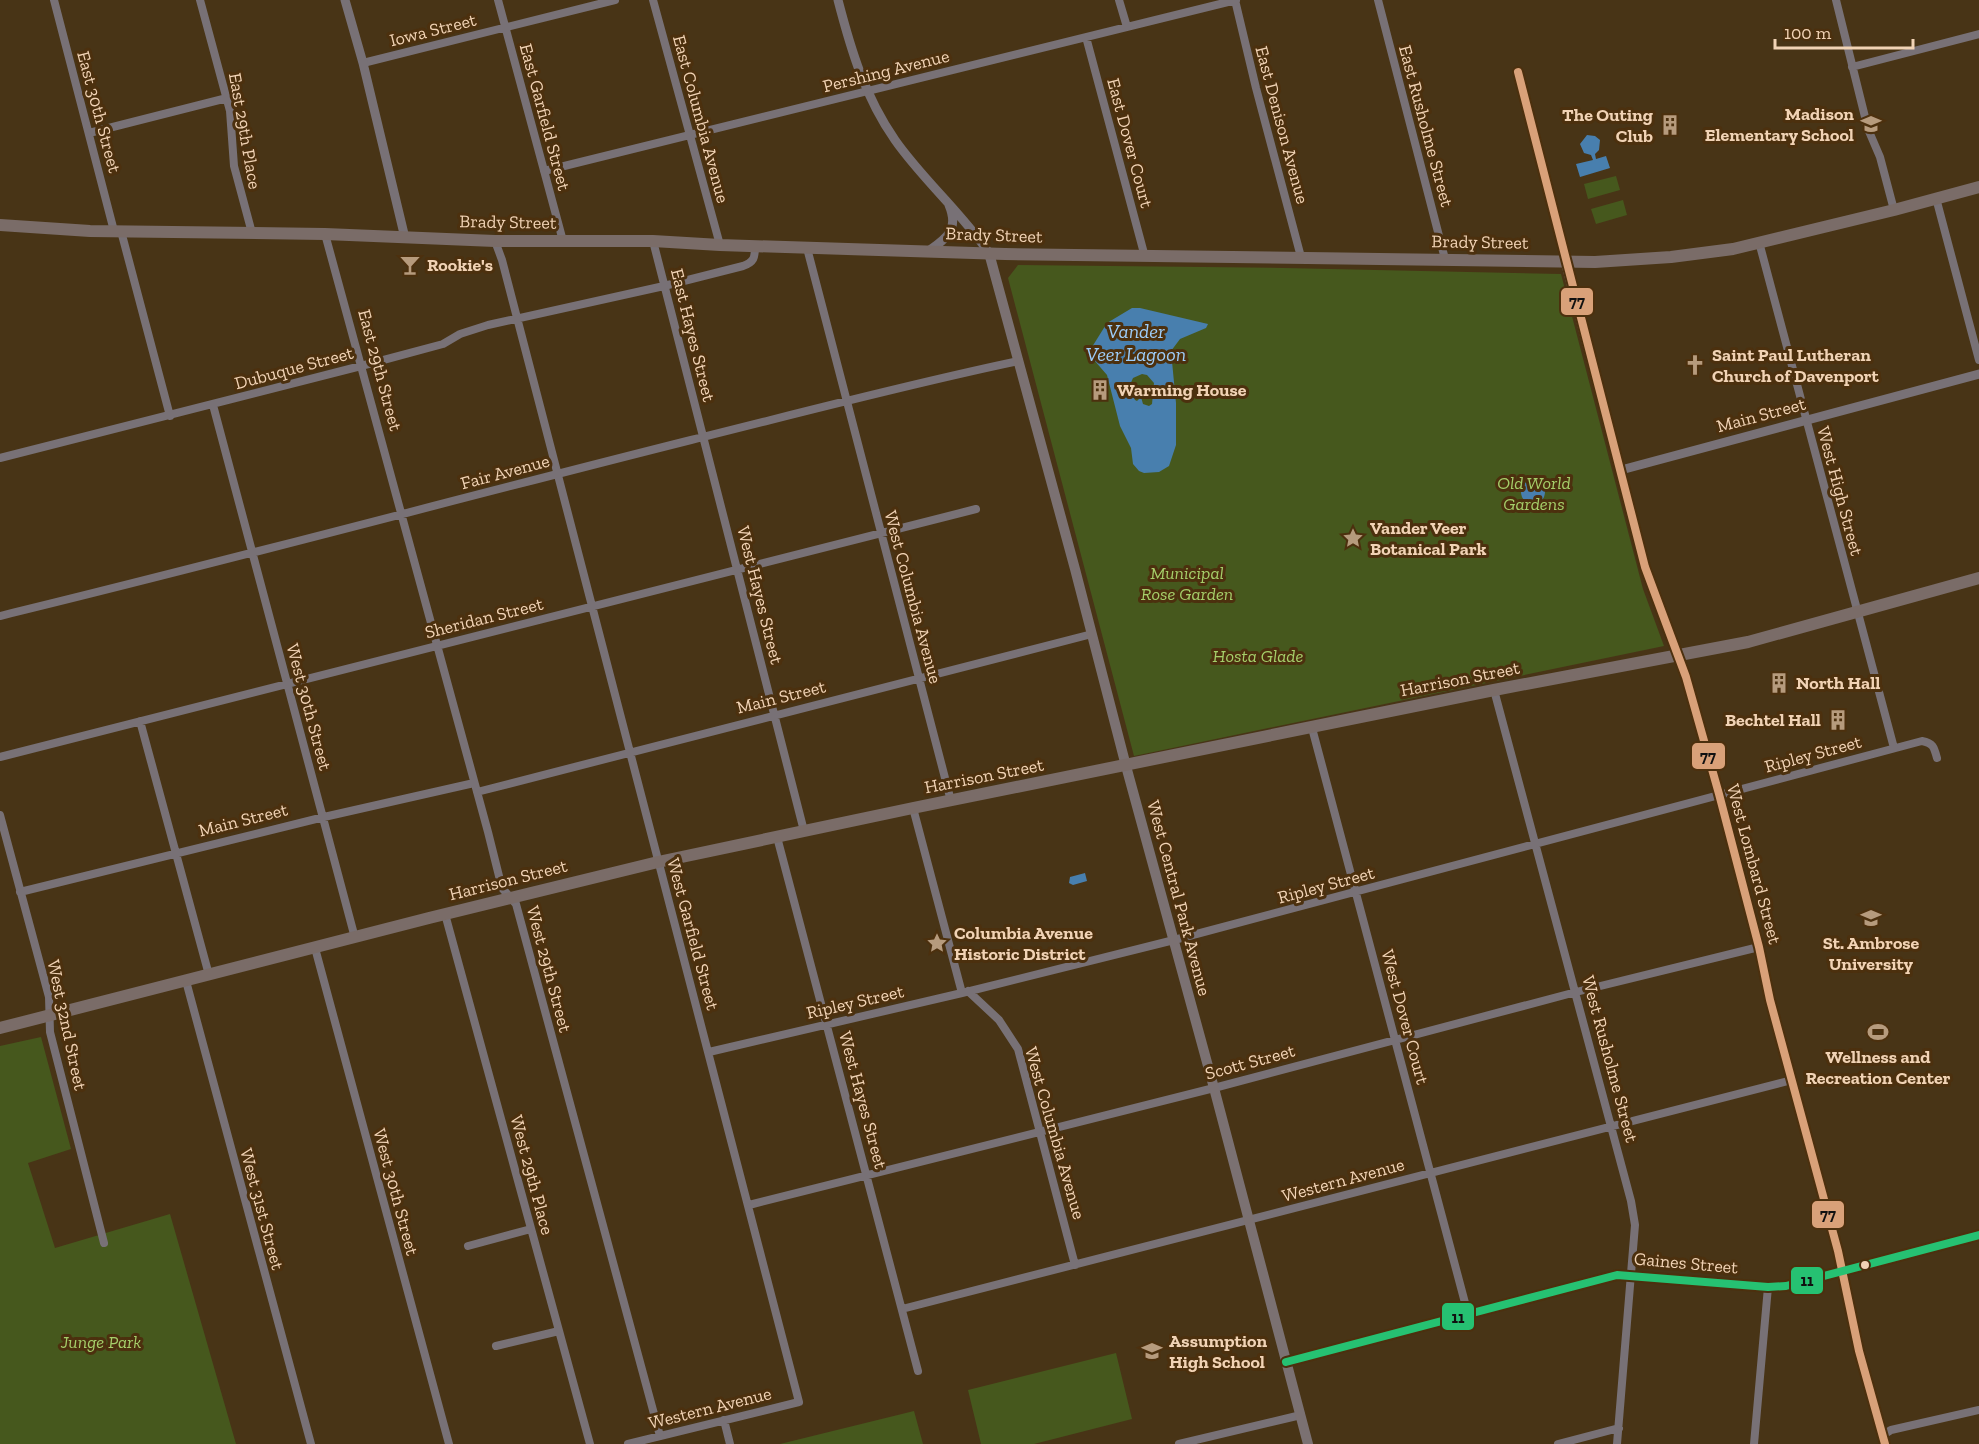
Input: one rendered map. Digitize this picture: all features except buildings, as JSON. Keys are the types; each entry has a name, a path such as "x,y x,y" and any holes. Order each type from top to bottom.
{"highway":[{"name":"Brady Street","path":"0,225 118,231 325,234 495,241 653,241 807,248 1145,257 1595,262 1671,257 1734,249 1979,187"},
{"name":"Harrison Street","path":"0,1028 658,862 1494,690 1678,656 1770,636 1979,578"}],"main road":[{"name":"West Central Park Avenue","path":"989,253 1308,1444"}],"street":[{"name":"East 30th Street","path":"54,0 88,133 170,416"},
{"name":"East 29th Place","path":"200,0 230,111 234,166 252,233"},
{"path":"345,0 363,63 405,238"},
{"name":"East Garfield Street","path":"498,0 563,241"},
{"name":"Iowa Street","path":"363,63 615,0"},
{"name":"East Columbia Avenue","path":"653,0 720,245"},
{"path":"838,0 866,92 896,141 976,234 989,253"},
{"path":"1119,0 1127,27"},
{"name":"Pershing Avenue","path":"544,171 1235,0"},
{"name":"East Denison Avenue","path":"1235,0 1301,257"},
{"name":"East Rusholme Street","path":"1378,0 1445,259"},
{"path":"1836,0 1868,129 1880,157 1894,210"},
{"path":"1852,67 1979,34"},
{"name":"East Dover Court","path":"1086,37 1145,257"},
{"path":"1518,72 1565,253 1565,261"},
{"path":"88,133 227,98"},
{"path":"1936,198 1979,360"},
{"path":"930,250 952,230 952,212 949,203"},
{"name":"East 29th Street","path":"325,234 402,514"},
{"path":"495,241 557,474"},
{"name":"East Hayes Street","path":"653,241 704,437"},
{"name":"West High Street","path":"1759,242 1894,748"},
{"name":"Dubuque Street","path":"0,458 443,344 470,331 517,318 664,286 748,264 755,257 755,246"},
{"path":"807,248 847,401"},
{"name":"West Lombard Street","path":"1565,261 1645,567 1678,656 1719,794 1759,947 1770,1000 1842,1271 1859,1351 1884,1439"},
{"name":"Fair Avenue","path":"0,616 253,554 941,377 1019,361"},
{"name":"Main Street","path":"1621,470 1979,374"},
{"name":"West Columbia Avenue","path":"847,401 951,801"},
{"path":"213,405 253,554"},
{"name":"West Hayes Street","path":"704,437 804,831"},
{"name":"West Garfield Street","path":"557,474 799,1402"},
{"name":"Sheridan Street","path":"0,757 976,509"},
{"name":"West 29th Street","path":"402,514 502,888 516,904 660,1436"},
{"name":"West 30th Street","path":"253,554 356,938"},
{"name":"Main Street","path":"477,792 1092,634"},
{"name":"West Rusholme Street","path":"1494,690 1612,1126 1635,1225 1617,1444"},
{"path":"140,720 209,975"},
{"name":"West Dover Court","path":"1312,728 1468,1314"},
{"name":"Ripley Street","path":"709,1052 1174,940 1922,741 1931,742 1937,758"},
{"name":"Main Street","path":"20,892 324,817 474,783"},
{"path":"913,808 965,992"},
{"name":"West 32nd Street","path":"0,814 49,997 50,1032 104,1242"},
{"name":"West Hayes Street","path":"777,837 918,1371"},
{"name":"West 29th Place","path":"446,914 590,1444"},
{"name":"Scott Street","path":"749,1205 1214,1088 1395,1038 1759,947"},
{"name":"West 30th Street","path":"315,948 449,1444"},
{"name":"West 31st Street","path":"186,981 311,1444"},
{"name":"West Columbia Avenue","path":"965,992 999,1020 1018,1049 1075,1265"},
{"name":"Western Avenue","path":"903,1309 1792,1080"},
{"path":"468,1246 531,1229"},
{"name":"Gaines Street","path":"1286,1362 1617,1275 1631,1274 1768,1287 1786,1286 1979,1236"},
{"path":"1754,1444 1768,1287"},
{"path":"496,1346 559,1331"},
{"name":"Western Avenue","path":"628,1444 799,1402"},
{"path":"1884,1439 1892,1430 1979,1410"},
{"path":"1179,1444 1301,1415"},
{"path":"724,1420 730,1444"},
{"path":"1558,1444 1618,1428"}],"green space":[{"path":"1616,176 1620,190 1588,199 1584,184"},
{"path":"1623,200 1627,215 1596,224 1591,209"},
{"name":"Vander Veer Botanical Park","path":"1018,265 1561,274 1643,589 1664,646 1134,756 1008,278"},
{"name":"Junge Park","path":"41,1037 71,1149 28,1163 55,1248 170,1214 236,1444 0,1444 0,1046"},
{"path":"1116,1353 1132,1419 1034,1444 981,1444 968,1390"},
{"path":"914,1411 923,1444 780,1444"}],"water":[{"path":"1587,135 1595,136 1600,140 1599,150 1595,154 1596,159 1606,156 1610,168 1580,177 1576,164 1593,160 1591,155 1584,153 1580,144"},
{"name":"Vander Veer Lagoon","path":"1132,308 1140,308 1208,324 1206,328 1180,339 1171,351 1176,403 1176,445 1169,466 1159,472 1144,473 1133,464 1131,448 1120,426 1107,375 1094,360 1092,347 1107,323","holes":["1142,374 1147,375 1154,383 1152,404 1149,406 1143,404 1141,397 1135,400 1129,387 1133,378"]},
{"path":"1533,480 1542,483 1545,492 1542,501 1533,504 1524,501 1521,492 1524,483"},
{"path":"1085,873 1087,881 1073,885 1069,883 1070,877"}],"transit line":[{"name":"77","path":"1518,72 1645,567 1686,677 1719,794 1759,947 1770,1000 1838,1251 1859,1351 1885,1444"},
{"name":"11","path":"1286,1362 1617,1275 1768,1287 1786,1286 1979,1235"}],"place":[{"name":"Madison Elementary School","path":"1871,124"},
{"name":"The Outing Club","path":"1670,125"},
{"name":"Rookie's","path":"410,265"},
{"name":"Saint Paul Lutheran Church of Davenport","path":"1695,365"},
{"name":"Warming House","path":"1100,390"},
{"name":"Vander Veer Botanical Park","path":"1353,538"},
{"name":"North Hall","path":"1779,683"},
{"name":"Bechtel Hall","path":"1838,720"},
{"name":"St. Ambrose University","path":"1871,918"},
{"name":"Columbia Avenue Historic District","path":"937,943"},
{"name":"Wellness and Recreation Center","path":"1878,1032"},
{"name":"Assumption High School","path":"1152,1351"}],"park label":[{"name":"Old World Gardens","path":"1534,493"},
{"name":"Municipal Rose Garden","path":"1187,583"},
{"name":"Hosta Glade","path":"1258,656"}]}
